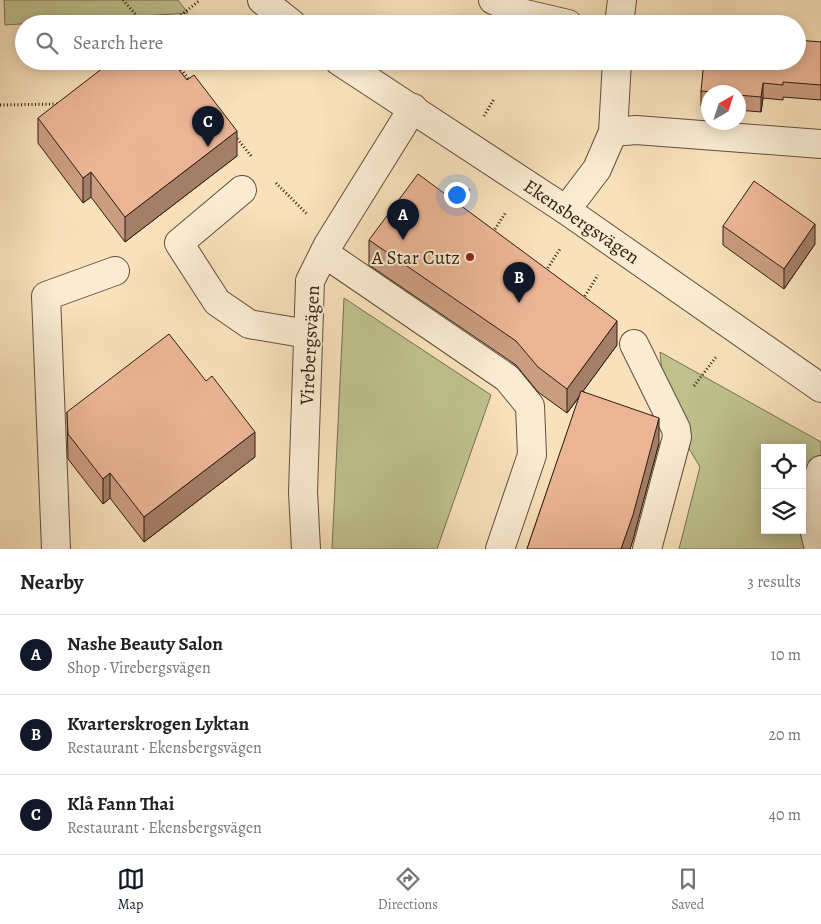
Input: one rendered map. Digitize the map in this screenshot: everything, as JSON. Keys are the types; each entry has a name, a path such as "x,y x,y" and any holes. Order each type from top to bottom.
{"street":[{"path":"262,0 281,15"},
{"path":"493,0 529,15"},
{"path":"620,15 622,0"},
{"name":"Ekensbergsvägen","path":"353,70 566,210 821,388"},
{"path":"566,210 597,169 613,132 616,70"},
{"name":"Virebergsvägen","path":"306,549 303,492 310,281 324,253 413,108"},
{"path":"613,132 636,130 821,144"},
{"path":"242,190 178,243 217,302 241,319 249,324 308,334"},
{"path":"324,253 507,378 530,406 532,455 500,549"},
{"path":"56,549 46,296 115,271"},
{"path":"634,344 676,429 677,437 647,549"},
{"path":"819,549 808,504 821,470"}],"path":[{"path":"123,0 136,15"},
{"path":"181,15 200,0"},
{"path":"182,70 193,84"},
{"path":"482,118 494,98"},
{"path":"0,105 62,104"},
{"path":"230,130 255,161"},
{"path":"274,182 307,215"},
{"path":"456,212 473,183"},
{"path":"490,235 510,207"},
{"path":"545,272 564,244"},
{"path":"538,266 553,277"},
{"path":"583,299 601,270"},
{"path":"576,293 590,304"},
{"path":"693,388 720,353"}],"green space":[{"path":"4,0 178,0 188,13 158,15 15,15 15,24 5,25"},
{"path":"344,298 491,395 437,549 332,549"},
{"path":"660,352 821,442 821,549 679,549 700,467 666,410"}],"building":[{"path":"806,41 821,42 821,85 783,82 783,85 763,83 761,97 746,96 746,85 702,85 703,70 806,70"},
{"path":"100,70 179,70 187,80 194,75 237,131 125,217 91,172 83,178 38,118"},
{"path":"418,174 617,321 567,389 538,367 516,341 369,240"},
{"path":"754,181 815,224 784,269 723,226"},
{"path":"169,334 206,381 212,376 255,432 144,517 110,473 103,479 68,434 67,412"},
{"path":"581,391 659,418 633,515 621,549 527,549"}],"place":[{"name":"Klå Fann Thai","path":"208,147"},
{"name":"Nashe Beauty Salon","path":"403,240"},
{"name":"A Star Cutz","path":"470,257"},
{"name":"Kvarterskrogen Lyktan","path":"519,303"}]}
